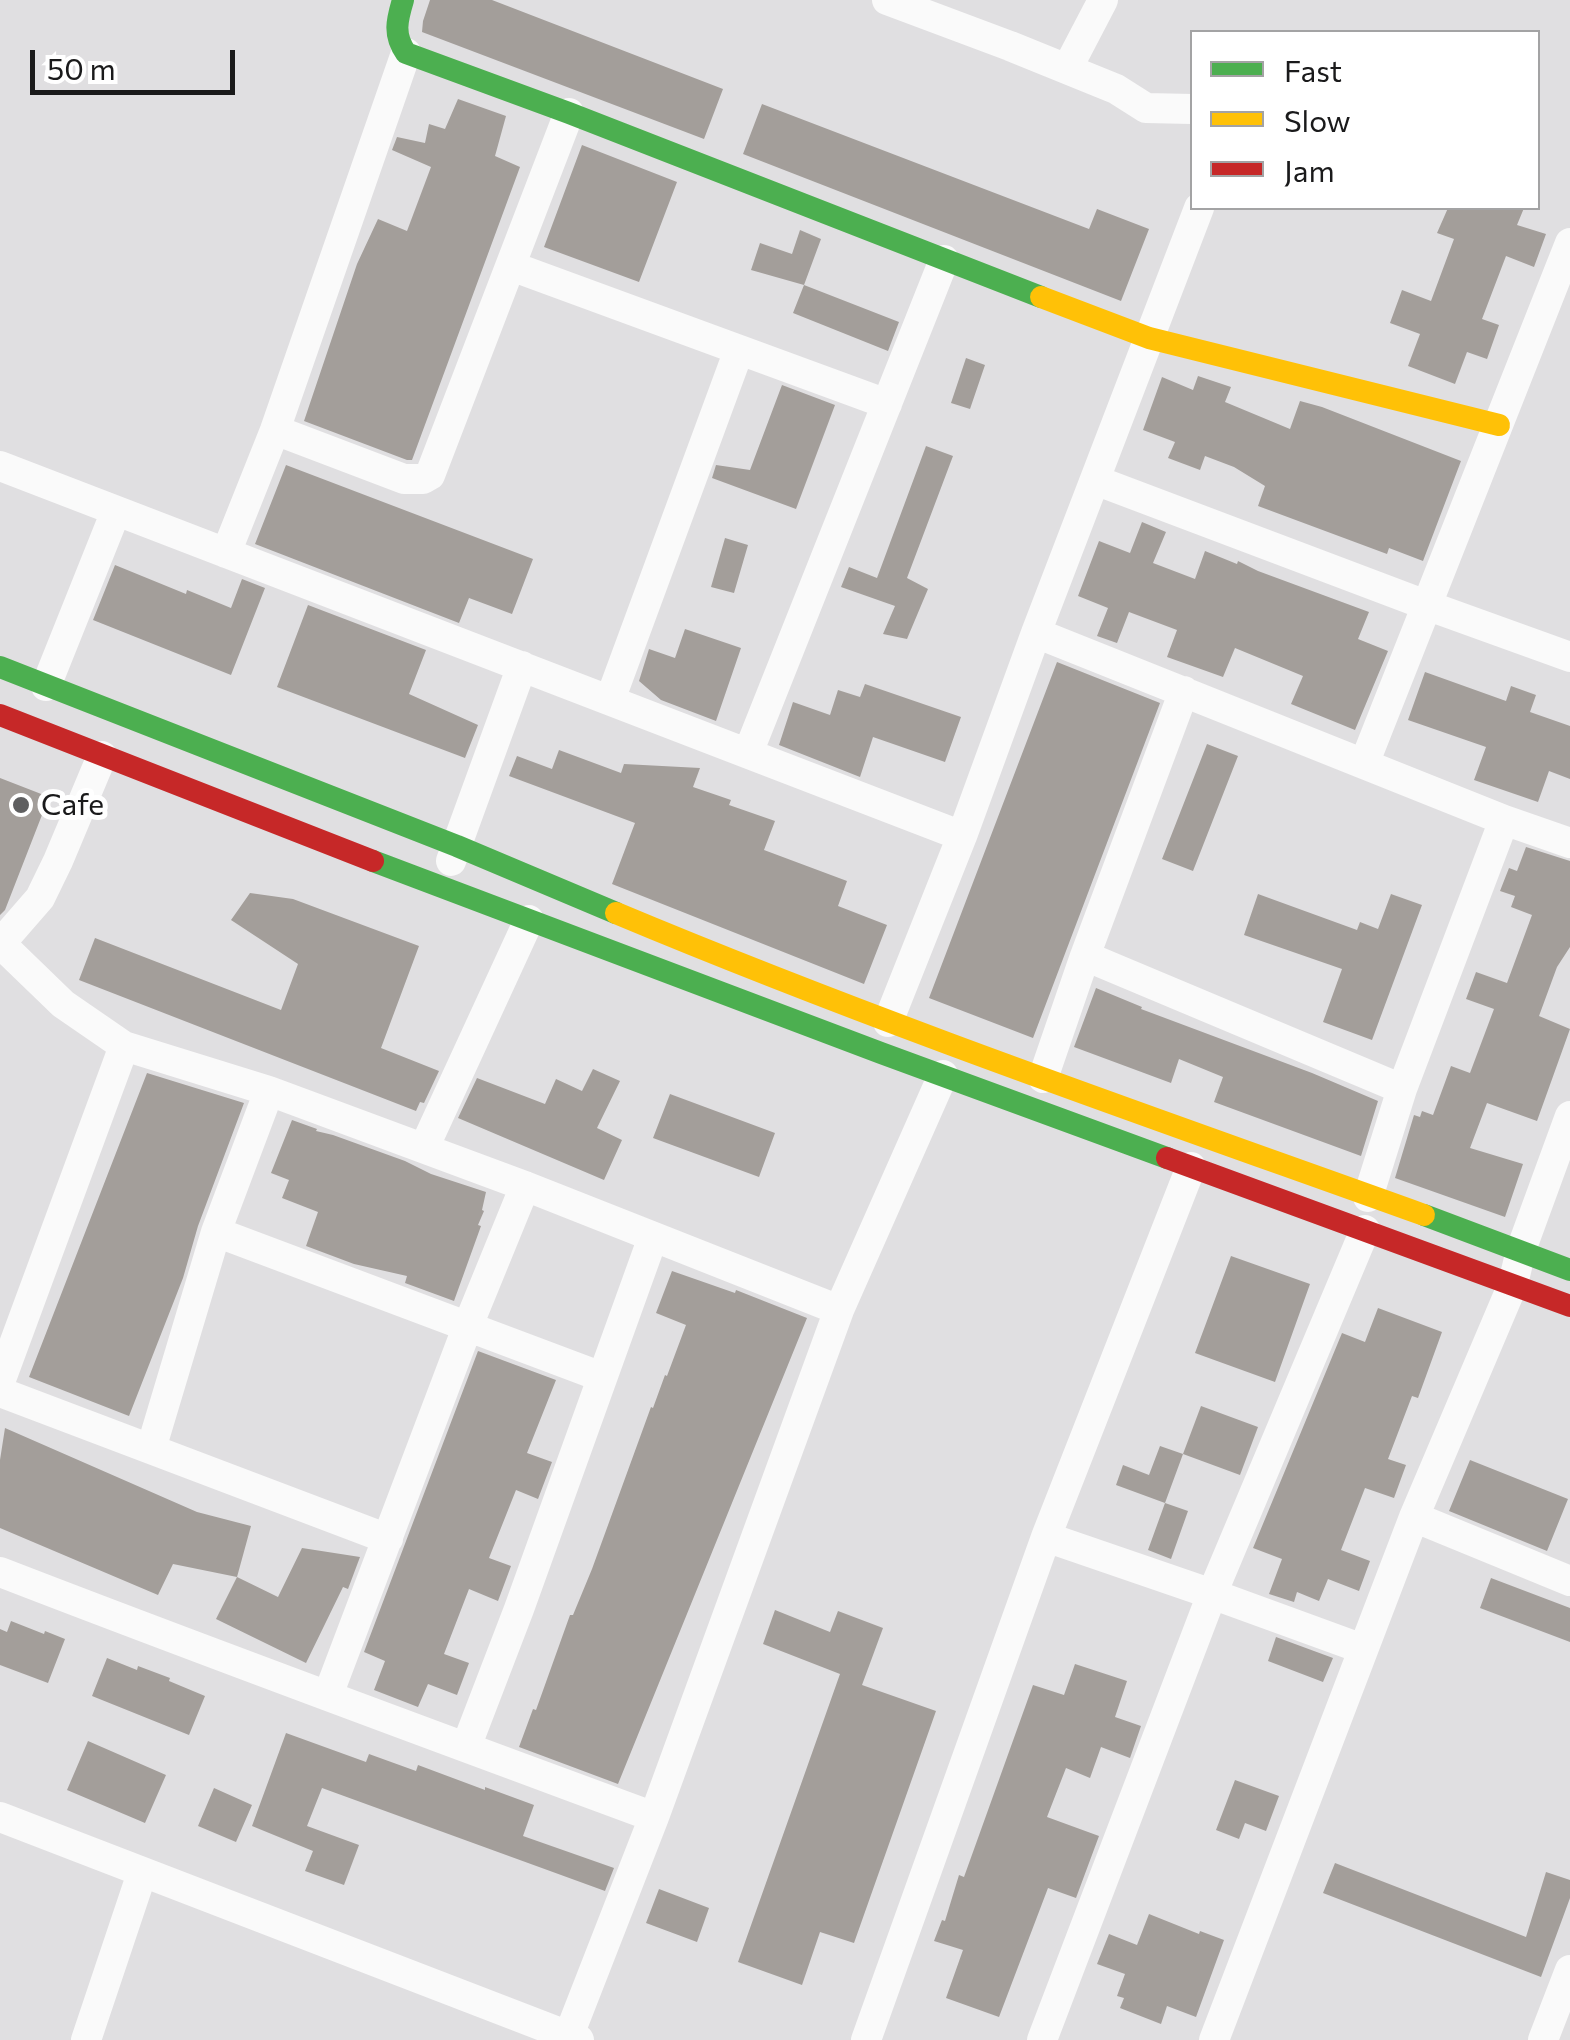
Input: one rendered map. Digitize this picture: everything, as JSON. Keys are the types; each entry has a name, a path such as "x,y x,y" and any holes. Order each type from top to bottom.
{"street":[{"path":"403,0 394,30 397,43 406,53 569,112 1150,338 1499,425"},
{"path":"888,0 1116,89 1146,108 1190,109"},
{"path":"1067,69 1104,0"},
{"path":"226,553 275,430 406,53"},
{"path":"275,430 404,480 424,480 430,475 569,112"},
{"path":"888,1022 1198,210"},
{"path":"1364,764 1570,243"},
{"path":"748,753 944,260"},
{"path":"511,266 887,404"},
{"path":"610,700 739,350"},
{"path":"0,466 962,836"},
{"path":"1095,480 1570,657"},
{"path":"46,686 116,511"},
{"path":"1036,633 1570,843"},
{"path":"442,887 522,666"},
{"path":"0,668 457,846 740,965 888,1022 1570,1270"},
{"path":"1043,1078 1184,691"},
{"path":"0,716 529,920 1570,1306"},
{"path":"102,756 40,898 0,944 63,1004 124,1046 269,1091 424,1148 839,1310"},
{"path":"1368,1197 1402,1089 1504,820"},
{"path":"424,1148 529,920"},
{"path":"1085,956 1402,1089"},
{"path":"0,1382 124,1046"},
{"path":"0,1817 572,2039 839,1310 942,1075"},
{"path":"151,1449 216,1232 269,1091"},
{"path":"1214,2040 1414,1518 1514,1284 1520,1250 1570,1116"},
{"path":"866,2040 1046,1538 1191,1167"},
{"path":"328,1695 525,1186"},
{"path":"1042,2040 1212,1594 1364,1230"},
{"path":"216,1232 602,1377"},
{"path":"466,1748 653,1236"},
{"path":"0,1392 388,1539"},
{"path":"1414,1518 1570,1581"},
{"path":"1046,1538 1364,1649"},
{"path":"0,1572 654,1817"},
{"path":"86,2040 142,1873"},
{"path":"1543,2040 1570,1970"}],"building":[{"path":"430,0 492,0 723,89 704,139 422,32"},
{"path":"458,99 506,116 495,156 520,167 412,460 407,460 304,421 357,264 378,219 407,231 431,167 392,150 397,137 425,143 429,124 445,129"},
{"path":"762,104 1089,229 1097,209 1149,229 1121,301 743,154"},
{"path":"582,145 677,182 639,282 544,247"},
{"path":"1447,210 1523,210 1517,225 1546,234 1534,267 1506,256 1482,319 1499,325 1487,359 1467,352 1455,384 1408,366 1420,334 1390,323 1402,290 1431,301 1454,239 1437,233"},
{"path":"800,230 821,239 804,285 751,270 760,243 792,254"},
{"path":"804,285 899,322 888,351 793,313"},
{"path":"966,358 985,365 970,409 951,403"},
{"path":"1198,376 1231,387 1225,402 1290,429 1300,401 1461,461 1423,561 1389,548 1387,554 1258,506 1265,486 1234,467 1205,456 1200,470 1168,458 1175,442 1143,430 1162,377 1193,390"},
{"path":"782,385 835,405 796,509 712,478 716,465 750,470"},
{"path":"926,446 953,456 907,578 928,589 907,639 883,634 895,606 841,587 849,567 877,578"},
{"path":"286,465 533,559 512,614 469,598 459,623 255,544"},
{"path":"1142,522 1166,532 1153,563 1195,579 1205,551 1369,612 1358,639 1388,651 1355,730 1291,704 1303,676 1235,648 1223,677 1167,657 1177,630 1129,612 1117,643 1097,636 1108,608 1078,596 1099,541 1130,553"},
{"path":"725,538 748,545 734,593 711,587"},
{"path":"115,565 231,608 242,579 265,588 231,675 93,620"},
{"path":"308,605 426,650 409,694 478,725 465,758 277,687"},
{"path":"685,629 741,648 716,721 661,700 639,681 649,649 675,658"},
{"path":"1057,662 1160,703 1033,1038 929,998"},
{"path":"1425,672 1506,701 1511,686 1536,695 1530,712 1570,726 1570,779 1549,771 1538,802 1474,780 1486,747 1408,720"},
{"path":"865,684 961,717 945,762 873,737 860,777 779,745 793,702 830,715 838,690 860,697"},
{"path":"1207,744 1238,756 1193,871 1162,859"},
{"path":"559,750 621,773 624,764 700,768 693,787 775,821 764,850 847,881 838,906 887,925 864,984 612,884 635,823 509,776 517,756 552,769"},
{"path":"0,778 49,797 0,915"},
{"path":"1526,847 1570,861 1570,947 1557,967 1539,1016 1570,1029 1537,1121 1487,1103 1470,1148 1523,1164 1505,1217 1395,1178 1414,1115 1420,1117 1422,1111 1433,1115 1451,1066 1470,1073 1494,1009 1466,999 1476,972 1507,983 1532,915 1511,907 1515,896 1500,891 1509,868 1517,871"},
{"path":"250,893 293,899 419,946 381,1048 439,1071 416,1111 79,980 95,938 281,1010 298,964 231,920"},
{"path":"1258,894 1357,930 1360,922 1378,929 1391,894 1422,905 1372,1040 1323,1022 1342,969 1244,935"},
{"path":"1096,988 1378,1101 1361,1156 1214,1102 1223,1077 1179,1059 1171,1083 1074,1047"},
{"path":"593,1069 620,1081 597,1128 622,1140 604,1180 458,1118 477,1078 545,1104 556,1079 582,1091"},
{"path":"147,1073 244,1103 183,1278 129,1416 29,1377"},
{"path":"670,1094 775,1133 759,1177 653,1138"},
{"path":"292,1120 486,1192 478,1225 481,1226 454,1301 405,1283 407,1276 354,1264 306,1246 318,1212 282,1198 289,1180 271,1173"},
{"path":"1231,1256 1310,1284 1275,1382 1195,1353"},
{"path":"672,1271 735,1293 736,1290 807,1318 618,1784 519,1747 686,1325 656,1313"},
{"path":"1378,1308 1442,1332 1418,1398 1412,1396 1388,1459 1406,1465 1394,1498 1365,1488 1341,1550 1370,1561 1359,1591 1328,1579 1319,1601 1297,1592 1294,1602 1269,1594 1282,1559 1253,1548 1342,1333 1365,1342"},
{"path":"478,1351 556,1380 527,1453 552,1462 538,1499 516,1490 489,1558 511,1566 498,1601 469,1589 444,1654 469,1663 457,1695 428,1684 418,1707 374,1690 385,1661 364,1652"},
{"path":"1201,1406 1258,1427 1240,1475 1183,1454"},
{"path":"5,1428 197,1512 251,1526 237,1577 173,1564 158,1595 0,1528 0,1460"},
{"path":"1160,1446 1183,1454 1165,1503 1116,1485 1123,1465 1149,1475"},
{"path":"1470,1460 1568,1499 1547,1551 1449,1511"},
{"path":"1165,1503 1188,1511 1171,1559 1148,1550"},
{"path":"302,1548 360,1557 348,1589 343,1587 306,1663 216,1619 237,1577 278,1597"},
{"path":"1491,1578 1570,1608 1570,1642 1480,1608"},
{"path":"775,1610 830,1632 838,1611 883,1628 862,1685 936,1711 854,1943 820,1932 802,1985 738,1962 840,1674 763,1644"},
{"path":"11,1621 65,1639 48,1683 0,1665 0,1629 7,1632"},
{"path":"1276,1637 1333,1658 1323,1682 1268,1661"},
{"path":"107,1658 170,1678 169,1681 205,1696 189,1735 92,1696"},
{"path":"1075,1664 1127,1681 1115,1717 1141,1726 1130,1758 1101,1747 1090,1778 1066,1768 1047,1817 1099,1836 1076,1898 1048,1888 999,2017 946,1998 963,1950 934,1941 942,1920 945,1921 959,1875 964,1877 1033,1685 1064,1695"},
{"path":"286,1733 366,1762 369,1754 416,1771 418,1765 534,1805 523,1836 614,1868 605,1891 322,1788 307,1826 359,1845 344,1885 305,1871 313,1851 252,1826"},
{"path":"88,1741 166,1775 145,1823 67,1790"},
{"path":"1235,1780 1279,1796 1266,1831 1245,1823 1239,1839 1216,1830"},
{"path":"214,1788 252,1805 236,1842 198,1826"},
{"path":"1335,1863 1526,1937 1546,1872 1570,1880 1570,1898 1541,1977 1323,1893"},
{"path":"659,1889 709,1908 697,1942 646,1923"},
{"path":"1149,1914 1224,1940 1196,2017 1167,2006 1161,2024 1120,2008 1124,1998 1117,1996 1125,1974 1097,1964 1109,1934 1137,1945"}],"traffic: fast":[{"path":"403,0 397,27 406,53 1041,297"},
{"path":"0,667 457,846 616,913"},
{"path":"373,861 1167,1158"},
{"path":"1424,1215 1570,1270"}],"traffic: slow":[{"path":"1041,297 1149,338 1499,425"},
{"path":"616,913 917,1032 1424,1215"}],"traffic: jam":[{"path":"0,715 373,861"},
{"path":"1167,1158 1570,1306"}],"place":[{"name":"Cafe","path":"21,805"}]}
